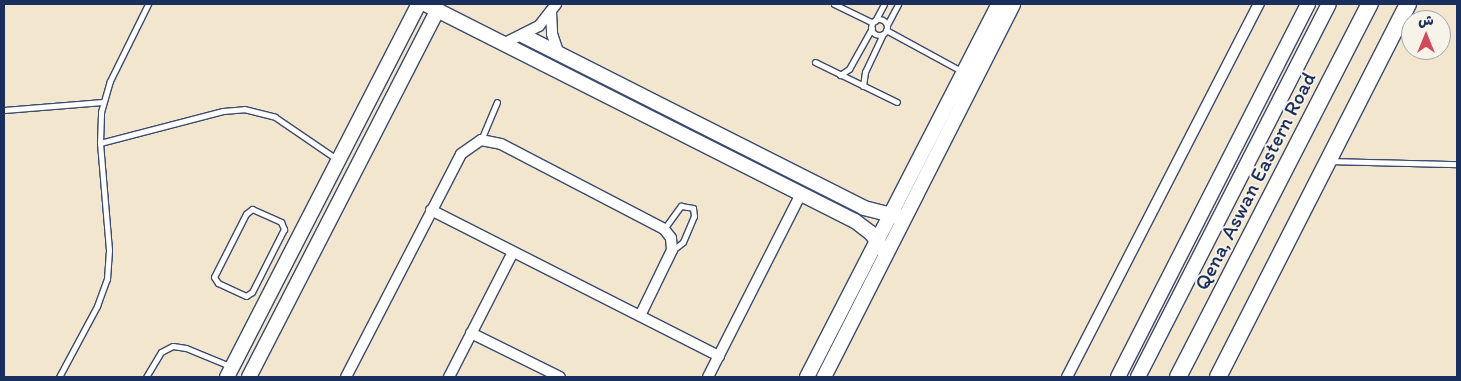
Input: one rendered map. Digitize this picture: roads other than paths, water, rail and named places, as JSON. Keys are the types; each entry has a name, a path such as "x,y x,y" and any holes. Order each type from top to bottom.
{"main road":[{"name":"Qena, Aswan Eastern Road","path":"1178,377 1370,4"},
{"path":"1218,377 1408,4"}],"street":[{"path":"230,372 419,4"},
{"path":"807,377 999,4"},
{"path":"824,377 1013,4"},
{"path":"1067,377 1259,4"},
{"path":"1118,377 1308,4"},
{"path":"1138,377 1329,4"},
{"path":"249,377 431,7 855,221 878,240 886,253"},
{"path":"503,44 524,36 554,8"},
{"path":"554,8 552,34 559,54"},
{"path":"524,36 864,208 889,216 904,218"},
{"path":"346,377 461,154 480,140 500,144 664,228 671,238 672,250 640,316"},
{"path":"708,377 801,194"},
{"path":"431,210 719,356"},
{"path":"449,377 513,252"},
{"path":"472,333 560,377"}],"lane":[{"path":"58,377 97,306 107,279 109,250 100,143 103,102 148,4"},
{"path":"834,4 873,24"},
{"path":"840,75 849,69 884,4"},
{"path":"863,86 865,72 898,4"},
{"path":"873,24 881,20 885,30 963,72"},
{"path":"873,24 874,33 885,30"},
{"path":"815,62 897,102"},
{"path":"4,110 103,102"},
{"path":"480,140 497,102"},
{"path":"100,143 223,111 244,108 275,117 338,160"},
{"path":"1328,161 1457,164"},
{"path":"664,228 681,206 692,208 694,216 684,242 672,250"},
{"path":"252,210 283,226 283,233 268,262 252,292 246,296 215,280 215,273 246,214 252,210"},
{"path":"268,262 282,269"},
{"path":"146,377 161,352 173,346 186,348 230,372"}]}
